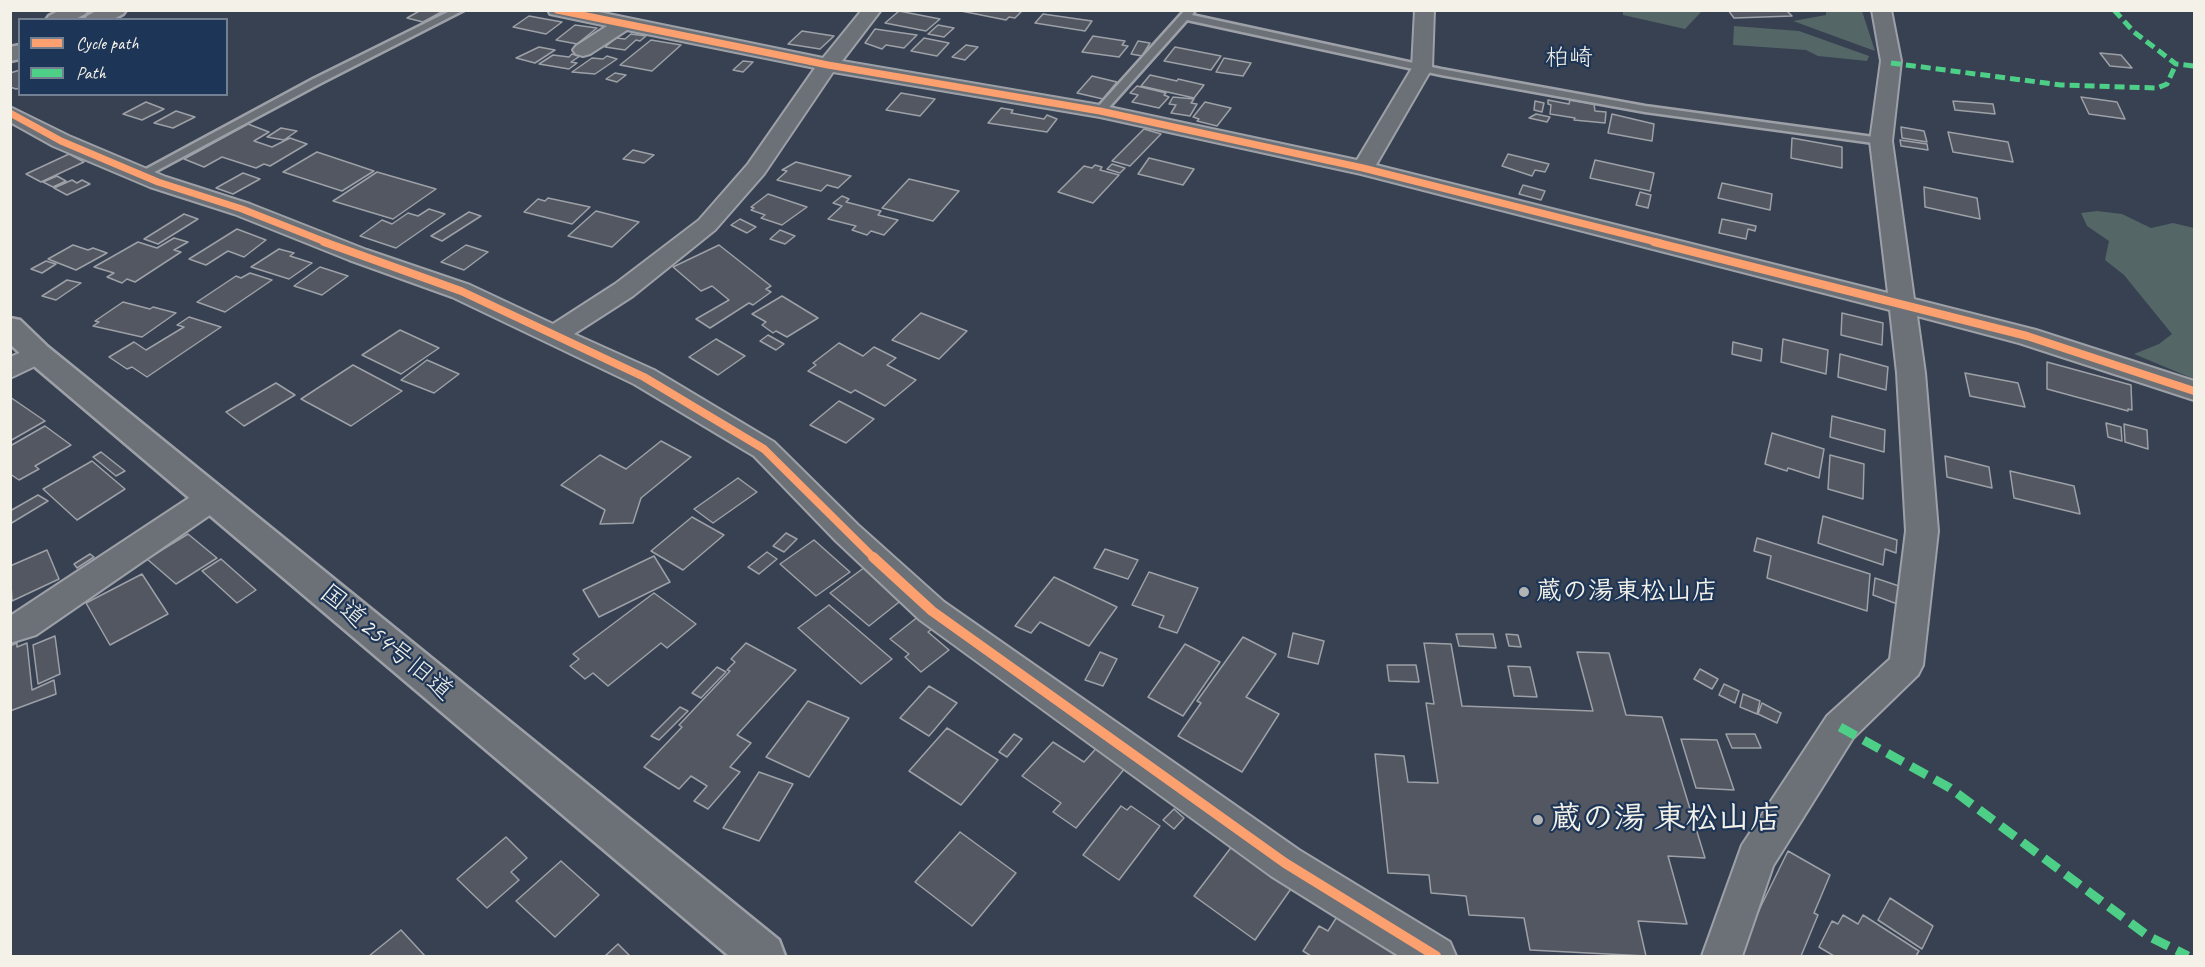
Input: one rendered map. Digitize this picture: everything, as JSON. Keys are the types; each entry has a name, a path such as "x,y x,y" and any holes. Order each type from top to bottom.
{"highway":[{"path":"60,18 78,10"},
{"path":"98,18 116,10"}],"street":[{"path":"555,334 624,290 707,225 756,169 828,65 872,10"},
{"path":"1363,168 1422,68 1425,10"},
{"path":"1722,957 1756,858 1840,727 1906,665 1922,531 1911,373 1881,141 1891,61 1881,10"},
{"path":"567,11 828,65 1100,111 1363,168 2027,336 2194,392"},
{"path":"583,50 624,23"},
{"path":"10,113 61,141 141,175 242,209 357,255 461,291 644,377 764,448 848,533 932,611 1285,863 1436,957"},
{"name":"国道254号旧道","path":"10,327 24,362 212,498 763,957"},
{"path":"10,630 24,625 212,498"}],"lane":[{"path":"141,175 317,81 460,10"},
{"path":"1100,111 1189,14 1422,68 1645,109 1881,141"}],"shaded area":[{"path":"1623,10 1702,11 1685,29 1623,15"},
{"path":"1826,11 1862,11 1875,51 1793,21 1826,15"},
{"path":"1734,26 1799,31 1869,56 1867,61 1818,56 1806,50 1733,45"},
{"path":"2097,211 2122,214 2151,228 2173,223 2194,228 2194,379 2134,354 2159,344 2172,334 2124,275 2105,260 2109,241 2087,226 2081,213"}],"building":[{"path":"421,10 445,10 423,22 407,18"},
{"path":"956,10 1015,10 1021,12 1015,18 1009,17 1006,20"},
{"path":"1728,10 1786,10 1792,16 1734,18"},
{"path":"899,11 940,19 926,31 885,23"},
{"path":"1043,14 1092,21 1085,31 1035,23"},
{"path":"529,16 562,22 546,34 513,27"},
{"path":"575,25 597,28 577,44 556,40"},
{"path":"938,25 954,28 944,37 928,34"},
{"path":"875,29 917,35 904,48 886,45 882,49 865,43"},
{"path":"802,31 834,36 820,49 788,44"},
{"path":"631,34 646,36 640,41 636,40 625,50 605,47 616,38 625,39"},
{"path":"1093,36 1125,41 1122,45 1128,46 1119,57 1082,52"},
{"path":"924,38 949,43 937,56 911,51"},
{"path":"651,40 681,45 652,71 620,65"},
{"path":"1138,41 1150,43 1142,56 1131,54"},
{"path":"966,45 978,47 965,60 952,57"},
{"path":"539,47 555,50 535,63 516,58"},
{"path":"1175,47 1221,56 1211,70 1164,61"},
{"path":"2100,53 2121,55 2132,68 2110,66"},
{"path":"572,54 580,56 571,62 577,63 569,69 539,64 553,55 569,57"},
{"path":"607,56 617,59 595,74 572,72 592,58 603,59"},
{"path":"1224,58 1251,63 1243,76 1216,72"},
{"path":"743,61 753,62 743,72 733,70"},
{"path":"18,71 18,88 10,87 10,73"},
{"path":"615,73 626,75 617,82 606,79"},
{"path":"1150,75 1204,85 1194,98 1141,86"},
{"path":"1092,76 1117,82 1103,99 1077,93"},
{"path":"1137,86 1166,93 1164,95 1169,97 1159,108 1132,102 1138,95 1130,93"},
{"path":"901,93 935,99 920,116 886,110"},
{"path":"1173,97 1194,99 1191,103 1197,104 1190,116 1171,113 1176,105 1169,104"},
{"path":"2081,97 2117,102 2125,119 2089,114"},
{"path":"1548,100 1569,104 1570,100 1594,104 1595,111 1606,112 1605,123 1574,120 1575,118 1550,114 1551,105 1548,104"},
{"path":"1535,101 1544,103 1542,112 1534,110"},
{"path":"1953,101 1993,104 1995,114 1955,110"},
{"path":"146,102 164,109 142,120 123,114"},
{"path":"1205,102 1231,108 1217,126 1197,121 1199,119 1193,117"},
{"path":"1001,108 1013,110 1011,113 1044,119 1047,115 1057,119 1047,132 988,123"},
{"path":"176,111 195,117 173,128 154,123"},
{"path":"1536,114 1550,117 1547,122 1529,118"},
{"path":"1612,114 1654,124 1652,141 1608,133"},
{"path":"248,124 269,132 254,141 272,147 290,138 307,144 270,166 264,164 256,168 222,157 204,167 184,159"},
{"path":"1901,127 1924,131 1927,142 1902,138"},
{"path":"281,128 297,131 284,140 267,137"},
{"path":"1144,129 1161,134 1130,166 1112,161"},
{"path":"1948,132 2008,142 2013,162 1953,152"},
{"path":"1792,138 1842,147 1842,168 1791,158"},
{"path":"1900,140 1927,144 1928,150 1901,146"},
{"path":"633,150 654,155 644,163 623,159"},
{"path":"317,152 374,171 342,191 283,172"},
{"path":"69,154 84,162 41,182 26,174"},
{"path":"1508,154 1549,164 1545,172 1535,170 1532,176 1502,166"},
{"path":"1149,158 1194,169 1183,185 1138,174"},
{"path":"1595,160 1654,173 1650,191 1590,178"},
{"path":"796,162 851,176 838,188 827,185 821,191 777,180 787,171 782,170"},
{"path":"1112,164 1125,168 1120,173 1107,169"},
{"path":"1095,165 1102,167 1100,170 1119,175 1093,203 1058,192 1084,166 1092,168"},
{"path":"377,172 436,189 393,219 333,201"},
{"path":"243,173 260,179 233,194 216,188"},
{"path":"57,176 66,181 53,187 43,182"},
{"path":"909,179 959,191 933,221 882,208"},
{"path":"72,180 77,183 82,180 90,184 67,195 54,188"},
{"path":"1722,183 1772,194 1770,210 1718,198"},
{"path":"1523,185 1545,191 1541,200 1519,194"},
{"path":"1924,187 1977,198 1980,219 1925,207"},
{"path":"1640,192 1651,195 1648,208 1636,205"},
{"path":"768,194 807,207 782,225 761,218 765,215 751,210 754,208 751,207"},
{"path":"842,196 849,199 846,202 881,211 878,215 898,220 884,235 871,231 867,235 852,230 856,226 828,219 842,206 833,203"},
{"path":"548,198 590,207 572,224 524,212 538,199 545,201"},
{"path":"429,209 445,214 396,248 360,236 382,220 392,224 408,213 418,216"},
{"path":"596,211 639,222 612,247 568,236"},
{"path":"469,212 481,216 442,241 431,236"},
{"path":"184,214 198,219 158,244 144,239"},
{"path":"740,219 756,227 747,233 731,225"},
{"path":"1722,219 1756,226 1755,231 1748,229 1746,239 1719,233"},
{"path":"237,229 266,240 244,257 228,251 206,265 189,259"},
{"path":"780,230 795,236 785,244 770,239"},
{"path":"174,238 188,242 174,250 181,252 135,282 127,279 122,283 107,277 114,273 94,267 138,242 157,248"},
{"path":"73,245 107,253 76,270 48,259"},
{"path":"466,245 488,252 464,270 441,262"},
{"path":"719,245 771,286 766,289 771,292 753,305 749,303 710,328 696,319 729,300 712,286 701,291 673,267"},
{"path":"279,249 294,253 290,256 312,263 289,279 251,267"},
{"path":"46,261 56,264 42,273 31,269"},
{"path":"320,267 348,276 322,295 294,286"},
{"path":"250,273 272,280 225,312 197,302 236,276 241,278"},
{"path":"67,280 81,283 56,300 42,296"},
{"path":"782,296 818,318 787,337 776,331 773,333 762,325 766,322 752,314"},
{"path":"123,302 176,313 142,337 93,326 99,322 95,321"},
{"path":"921,313 967,331 939,359 892,340"},
{"path":"1842,313 1883,323 1882,345 1841,335"},
{"path":"189,317 221,327 147,377 132,367 127,369 109,357 134,342 146,350 184,327 177,325"},
{"path":"400,330 439,348 401,374 362,355"},
{"path":"768,335 784,344 776,350 760,341"},
{"path":"716,339 745,356 718,375 689,357"},
{"path":"1783,339 1828,350 1826,374 1781,362"},
{"path":"1733,342 1762,349 1761,361 1732,354"},
{"path":"839,343 863,356 874,347 896,358 887,365 916,380 885,406 855,390 851,393 808,371 816,365 813,363"},
{"path":"1840,354 1888,367 1886,390 1838,377"},
{"path":"427,360 459,374 434,393 401,380"},
{"path":"2047,362 2131,385 2132,410 2128,409 2128,411 2047,389"},
{"path":"353,365 402,391 351,426 301,399"},
{"path":"1965,373 2018,383 2025,407 1970,396"},
{"path":"276,383 295,395 244,426 226,412"},
{"path":"10,397 45,421 10,441"},
{"path":"839,401 874,419 846,443 810,425"},
{"path":"1832,416 1885,430 1884,452 1830,437"},
{"path":"2106,423 2121,427 2122,441 2108,437"},
{"path":"2124,424 2147,430 2148,449 2125,442"},
{"path":"45,426 71,445 35,466 39,469 19,480 10,474 10,446"},
{"path":"1772,433 1824,449 1819,478 1788,468 1787,471 1765,464"},
{"path":"661,441 691,457 641,498 633,523 600,524 605,510 561,485 600,455 626,469"},
{"path":"101,452 125,471 116,476 93,457"},
{"path":"1830,455 1864,464 1863,499 1828,489"},
{"path":"1945,456 1989,467 1992,488 1947,477"},
{"path":"92,461 125,489 77,520 43,489"},
{"path":"2010,471 2074,486 2080,514 2014,498"},
{"path":"738,478 757,492 713,523 694,509"},
{"path":"38,495 48,501 10,524 10,511"},
{"path":"1823,516 1897,540 1896,553 1885,549 1883,565 1818,543"},
{"path":"692,517 724,535 683,570 651,551"},
{"path":"786,533 797,539 784,552 773,546"},
{"path":"188,534 217,558 176,584 147,559"},
{"path":"1757,538 1870,574 1867,611 1767,578 1771,556 1754,551"},
{"path":"814,540 850,572 816,596 780,564"},
{"path":"1105,549 1138,560 1128,579 1094,568"},
{"path":"47,550 59,579 12,601 10,566"},
{"path":"767,552 777,559 759,574 748,567"},
{"path":"90,554 94,557 77,568 74,564"},
{"path":"654,556 670,582 599,617 583,590"},
{"path":"221,559 256,590 237,603 202,571"},
{"path":"869,564 908,595 869,626 830,593"},
{"path":"1149,572 1198,588 1177,633 1159,627 1164,616 1132,605"},
{"path":"142,574 168,614 110,645 86,603"},
{"path":"1054,577 1117,607 1089,646 1040,622 1031,633 1015,626"},
{"path":"1875,578 1902,587 1900,605 1873,595"},
{"path":"654,593 696,624 667,648 661,643 608,686 593,673 585,679 570,666 579,659 573,654"},
{"path":"829,605 892,659 861,684 798,628"},
{"path":"924,612 939,624 928,632 949,650 921,672 905,657 909,654 890,639"},
{"path":"1293,633 1324,641 1318,664 1288,657"},
{"path":"1456,634 1493,634 1496,648 1459,646"},
{"path":"1506,634 1518,635 1521,647 1509,646"},
{"path":"55,636 60,674 38,684 33,645"},
{"path":"1243,637 1276,654 1246,697 1279,714 1242,772 1178,736 1201,703 1197,701"},
{"path":"17,643 17,647 27,643 32,690 54,680 56,694 10,711 10,646"},
{"path":"746,643 796,670 737,735 751,743 730,767 740,772 708,809 694,801 707,786 691,776 679,789 644,767 682,727 679,725 730,671 727,670 735,662 731,659"},
{"name":"蔵の湯 東松山店","path":"1424,643 1451,644 1462,706 1593,711 1577,652 1609,653 1626,715 1662,717 1705,858 1668,856 1687,924 1638,921 1646,956 1530,950 1524,918 1469,915 1466,896 1431,893 1429,875 1388,873 1375,754 1404,756 1408,782 1438,783 1426,703 1434,704"},
{"path":"1185,644 1220,662 1183,716 1148,697"},
{"path":"1100,652 1117,659 1103,686 1085,680"},
{"path":"1387,665 1416,665 1419,682 1389,681"},
{"path":"1508,666 1530,667 1537,697 1514,696"},
{"path":"717,667 726,672 701,698 692,693"},
{"path":"1700,669 1718,679 1712,689 1694,679"},
{"path":"1724,684 1739,691 1735,703 1719,695"},
{"path":"929,686 957,703 929,736 900,718"},
{"path":"1743,694 1760,701 1757,714 1740,707"},
{"path":"808,701 849,718 809,777 766,757"},
{"path":"1762,703 1781,713 1777,723 1758,714"},
{"path":"680,707 688,711 659,740 651,736"},
{"path":"947,728 998,760 961,805 909,771"},
{"path":"1014,734 1022,739 1007,757 999,752"},
{"path":"1726,734 1755,734 1761,748 1732,748"},
{"path":"1681,739 1717,740 1734,790 1696,788"},
{"path":"1053,742 1084,762 1101,743 1130,762 1076,828 1053,812 1061,803 1022,776"},
{"path":"759,772 793,784 759,841 723,828"},
{"path":"1121,806 1127,810 1131,806 1160,826 1119,880 1083,855"},
{"path":"1174,809 1184,818 1174,829 1163,820"},
{"path":"960,832 1016,873 972,926 915,882"},
{"path":"506,837 527,858 511,872 519,880 487,908 457,879"},
{"path":"1233,845 1293,886 1255,940 1194,896"},
{"path":"1788,851 1830,875 1814,913 1818,915 1801,956 1740,956 1760,908"},
{"path":"561,861 599,895 555,937 516,901"},
{"path":"1890,898 1933,926 1922,949 1878,920"},
{"path":"1340,912 1411,956 1311,956 1303,951 1319,926 1328,931"},
{"path":"1843,915 1858,924 1863,915 1919,951 1916,956 1834,956 1819,947 1832,921 1838,924"},
{"path":"401,930 425,956 369,956"},
{"path":"618,944 630,956 605,956"}],"marked path":[{"path":"2114,10 2134,32 2176,64 2194,66"},
{"path":"1891,63 2061,85 2157,88 2167,84 2176,64"},
{"path":"1840,727 1950,788 2148,936 2188,956"}],"cycle path":[{"path":"557,10 828,65 1100,111 1363,168 2027,336 2194,391"},
{"path":"10,113 61,141 158,182 242,209 358,255 461,291 644,377 764,449 847,533 932,611 1285,863 1436,956"}],"place":[{"name":"蔵の湯東松山店","path":"1524,592"},
{"name":"蔵の湯 東松山店","path":"1538,820"}],"district":[{"name":"柏崎","path":"1569,59"}]}
